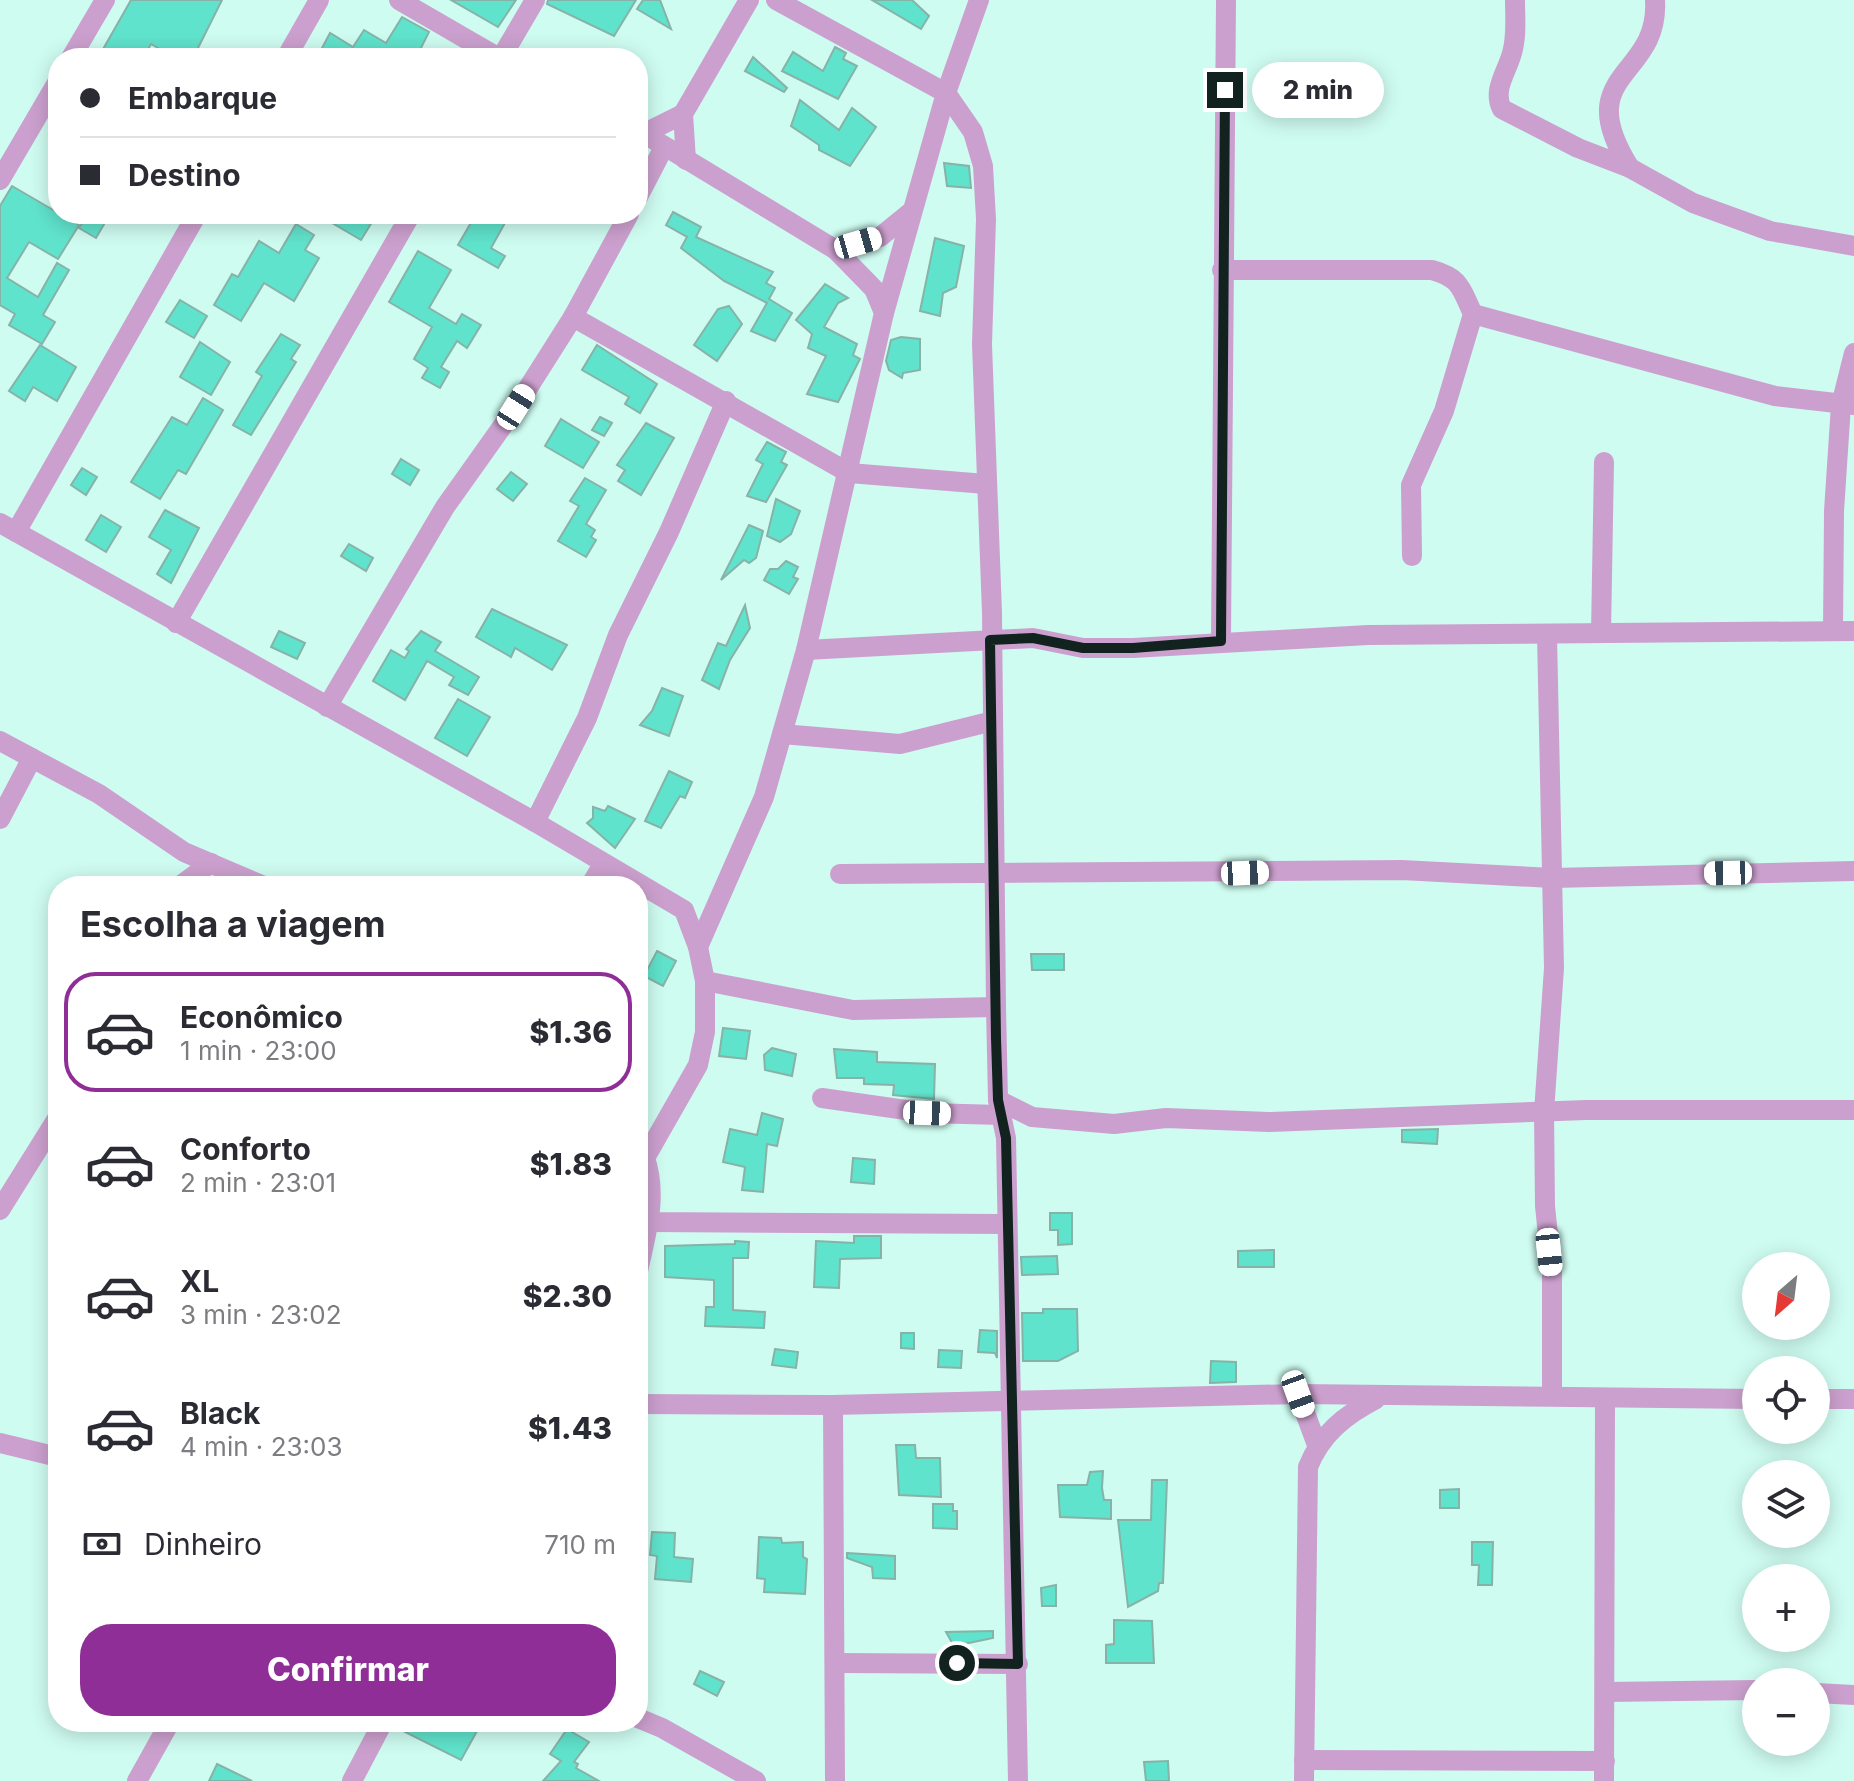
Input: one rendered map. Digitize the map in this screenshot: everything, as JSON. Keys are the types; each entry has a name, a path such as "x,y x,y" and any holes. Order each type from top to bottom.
{"street":[{"path":"77,48 105,0"},
{"path":"292,48 319,0"},
{"path":"399,0 483,48"},
{"path":"506,48 535,0"},
{"path":"686,160 683,114 749,0"},
{"path":"776,0 946,93 973,132 983,166 996,1007 999,1108 1006,1138 1018,1781"},
{"path":"698,947 764,797 806,650 884,313 946,93 979,0"},
{"path":"1221,641 1226,0"},
{"path":"1515,0 1513,52 1498,101 1502,109 1578,148 1630,168 1693,203 1770,231 1854,246"},
{"path":"1630,168 1611,139 1607,121 1609,103 1621,77 1648,40 1655,22 1655,0"},
{"path":"0,180 48,98"},
{"path":"648,129 683,114"},
{"path":"648,137 836,250 874,289 884,313"},
{"path":"648,178 664,147"},
{"path":"836,250 880,237 912,211"},
{"path":"191,224 8,527 535,822 624,876"},
{"path":"176,623 405,224"},
{"path":"327,707 445,507 516,407 573,317 624,224"},
{"path":"1222,270 1432,270 1452,275 1473,314 1444,411 1411,485 1412,556"},
{"path":"1473,314 1775,396 1848,405"},
{"path":"573,317 849,473 986,484"},
{"path":"806,650 1033,638 1083,648 1120,648 1368,635 1844,630 1834,511 1854,353"},
{"path":"535,822 603,680 618,635 674,521 726,401"},
{"path":"1601,633 1604,462"},
{"path":"1547,635 1552,1039 1544,1112 1545,1206 1552,1274 1552,1396"},
{"path":"782,734 900,744 993,721"},
{"path":"0,741 99,794 184,852 241,876"},
{"path":"0,819 32,758"},
{"path":"181,876 184,852"},
{"path":"193,876 211,863"},
{"path":"596,876 603,864"},
{"path":"840,874 1216,874 1402,870 1552,878 1854,871"},
{"path":"648,890 684,910 698,947 707,1009 698,1065 648,1151"},
{"path":"684,910 717,901"},
{"path":"705,981 853,1010 996,1007"},
{"path":"822,1098 927,1113 999,1108 1032,1117 1114,1124 1166,1118 1269,1122 1544,1112 1854,1110"},
{"path":"1006,1138 1032,1117"},
{"path":"0,1210 48,1133"},
{"path":"648,1220 1006,1224"},
{"path":"1298,1394 1317,1445"},
{"path":"648,1404 833,1405 1298,1394 1742,1399"},
{"path":"1379,1397 1344,1418 1317,1445 1305,1487 1304,1770 1604,1771 1605,1399"},
{"path":"1830,1399 1854,1399"},
{"path":"833,1405 835,1781"},
{"path":"0,1443 48,1455"},
{"path":"836,1663 1018,1664"},
{"path":"1605,1692 1742,1690"},
{"path":"1830,1694 1854,1695"},
{"path":"648,1724 746,1779"},
{"path":"137,1781 164,1732"},
{"path":"352,1781 378,1732"}],"building":[{"path":"131,0 222,0 198,48 158,48 151,44 149,48 104,48"},
{"path":"451,0 516,0 498,27"},
{"path":"548,0 636,0 614,36 547,4"},
{"path":"643,0 660,0 671,29 637,9"},
{"path":"872,0 912,0 929,16 921,29"},
{"path":"402,17 429,32 421,48 322,48 330,33 353,47 364,30 386,43"},
{"path":"835,47 846,53 843,59 857,66 838,99 782,71 793,52 823,71"},
{"path":"753,57 787,88 784,92 745,71"},
{"path":"800,100 839,130 852,108 876,127 850,166 819,150 819,145 791,126"},
{"path":"944,163 969,166 971,188 947,186"},
{"path":"12,186 48,207 48,224 79,225 58,259 29,242 7,278 38,297 57,263 69,270 43,315 55,322 42,344 9,325 15,314 0,305 0,206"},
{"path":"673,212 701,227 696,237 773,272 766,283 775,288 769,299 792,313 775,341 751,331 767,303 724,281 681,248 687,237 666,225"},
{"path":"82,224 104,224 96,238 79,228"},
{"path":"296,224 314,235 305,250 319,258 294,301 264,283 241,321 214,305 232,274 238,277 259,241 279,253"},
{"path":"334,224 371,224 361,240"},
{"path":"470,224 504,224 491,248 505,256 498,268 458,245"},
{"path":"935,238 964,246 956,287 943,293 940,316 920,311"},
{"path":"418,251 451,270 429,308 456,324 462,314 481,325 467,348 457,341 441,367 449,372 440,388 422,378 428,368 414,359 432,327 389,302"},
{"path":"825,284 848,298 838,303 824,327 857,344 853,355 860,359 838,402 807,394 826,356 808,348 812,334 796,320"},
{"path":"180,300 207,316 194,338 166,322"},
{"path":"729,306 742,324 717,361 694,345 718,309"},
{"path":"281,334 300,345 291,359 296,362 251,435 233,425 262,376 256,372"},
{"path":"901,337 920,339 920,370 903,373 902,378 889,370 886,361 891,340"},
{"path":"200,342 230,362 211,395 180,377"},
{"path":"40,345 76,367 57,401 33,387 25,401 9,391"},
{"path":"597,345 657,384 640,413 625,404 629,397 582,370"},
{"path":"203,398 223,410 186,474 178,470 160,499 131,482 172,417 187,425"},
{"path":"600,417 612,423 604,436 592,430"},
{"path":"561,419 599,442 583,468 545,446"},
{"path":"646,423 674,438 641,495 618,481 625,470 617,465"},
{"path":"767,442 786,452 781,462 787,465 766,502 747,496 763,464 756,460"},
{"path":"401,459 419,470 410,485 392,474"},
{"path":"82,468 97,477 86,495 71,485"},
{"path":"511,472 527,484 513,501 497,489"},
{"path":"585,478 606,490 586,524 595,530 591,537 596,540 586,557 558,541 579,506 570,501"},
{"path":"776,499 800,511 791,534 780,542 767,536"},
{"path":"165,510 199,528 171,583 157,574 171,550 149,537"},
{"path":"101,515 121,527 106,552 86,540"},
{"path":"749,525 763,531 756,558 749,563 744,560 721,580"},
{"path":"349,544 373,558 366,571 341,556"},
{"path":"786,561 798,567 793,577 798,579 789,594 764,580 770,569 778,569"},
{"path":"745,605 750,628 730,660 719,689 702,680 718,643 726,646"},
{"path":"492,609 567,645 552,670 515,648 511,657 476,637"},
{"path":"279,631 305,643 297,659 271,647"},
{"path":"421,631 441,642 435,651 479,677 468,695 449,685 454,677 427,661 405,700 373,681 391,650 405,658 409,651 406,649"},
{"path":"662,688 683,696 669,736 640,725 652,711"},
{"path":"458,699 490,717 467,756 435,738"},
{"path":"669,771 692,782 685,798 680,796 661,828 645,821"},
{"path":"608,806 635,819 615,848 587,823 593,818 593,807 605,811"},
{"path":"657,951 676,961 663,986 648,978 648,968"},
{"path":"1031,954 1064,954 1064,970 1032,970"},
{"path":"723,1028 750,1031 746,1059 719,1056"},
{"path":"772,1048 796,1054 792,1076 765,1070 764,1055"},
{"path":"834,1049 877,1052 877,1062 935,1064 934,1099 893,1095 894,1085 864,1084 864,1078 837,1078"},
{"path":"762,1113 783,1119 777,1146 767,1144 763,1192 742,1190 745,1167 723,1162 730,1129 757,1135"},
{"path":"1438,1129 1437,1144 1402,1142 1402,1130"},
{"path":"853,1158 875,1160 874,1184 851,1182"},
{"path":"1050,1213 1072,1213 1072,1244 1058,1245 1058,1230 1050,1230"},
{"path":"854,1236 881,1236 881,1258 840,1259 839,1288 814,1287 816,1241 854,1243"},
{"path":"735,1241 749,1242 748,1258 733,1258 733,1310 765,1312 764,1328 705,1326 706,1307 714,1307 714,1280 665,1277 665,1246 735,1244"},
{"path":"1274,1250 1274,1267 1238,1267 1238,1251"},
{"path":"1057,1256 1058,1274 1022,1275 1021,1257"},
{"path":"1043,1309 1077,1309 1078,1351 1058,1361 1023,1361 1022,1313 1043,1313"},
{"path":"980,1330 997,1331 997,1358 995,1353 978,1352"},
{"path":"901,1333 914,1333 914,1349 901,1348"},
{"path":"775,1349 798,1352 796,1368 772,1365"},
{"path":"939,1350 962,1351 961,1368 938,1367"},
{"path":"1211,1361 1236,1362 1236,1382 1210,1383"},
{"path":"896,1445 915,1445 916,1458 940,1458 941,1497 899,1495"},
{"path":"1103,1471 1104,1500 1111,1500 1111,1519 1060,1517 1058,1485 1087,1485 1090,1472"},
{"path":"1152,1480 1167,1480 1163,1583 1159,1583 1158,1591 1128,1607 1118,1520 1151,1520"},
{"path":"1459,1489 1459,1508 1440,1508 1440,1490"},
{"path":"933,1504 953,1504 953,1511 957,1511 957,1529 933,1528"},
{"path":"652,1532 675,1533 674,1557 693,1559 691,1582 655,1579 657,1556 650,1555"},
{"path":"759,1537 781,1538 782,1543 803,1542 803,1557 807,1559 805,1594 764,1592 765,1579 757,1578"},
{"path":"1472,1542 1493,1542 1492,1585 1478,1585 1479,1565 1472,1565"},
{"path":"847,1553 895,1556 895,1579 873,1578 872,1567 847,1558"},
{"path":"1056,1585 1056,1606 1042,1606 1041,1588"},
{"path":"1114,1620 1152,1621 1154,1663 1106,1663 1106,1645 1114,1644"},
{"path":"993,1631 993,1638 954,1646 946,1632"},
{"path":"700,1671 724,1682 717,1696 694,1684"},
{"path":"405,1732 476,1732 461,1760"},
{"path":"565,1732 572,1732 589,1742 574,1762 578,1764 576,1768 599,1781 543,1781 561,1761 550,1754"},
{"path":"1168,1761 1169,1781 1146,1781 1144,1762"},
{"path":"217,1764 252,1781 209,1781"}],"route":[{"path":"957,1663 1018,1664 1006,1138 998,1100 996,1038 996,872 990,640 1033,638 1083,648 1133,648 1221,641 1225,90"}]}
